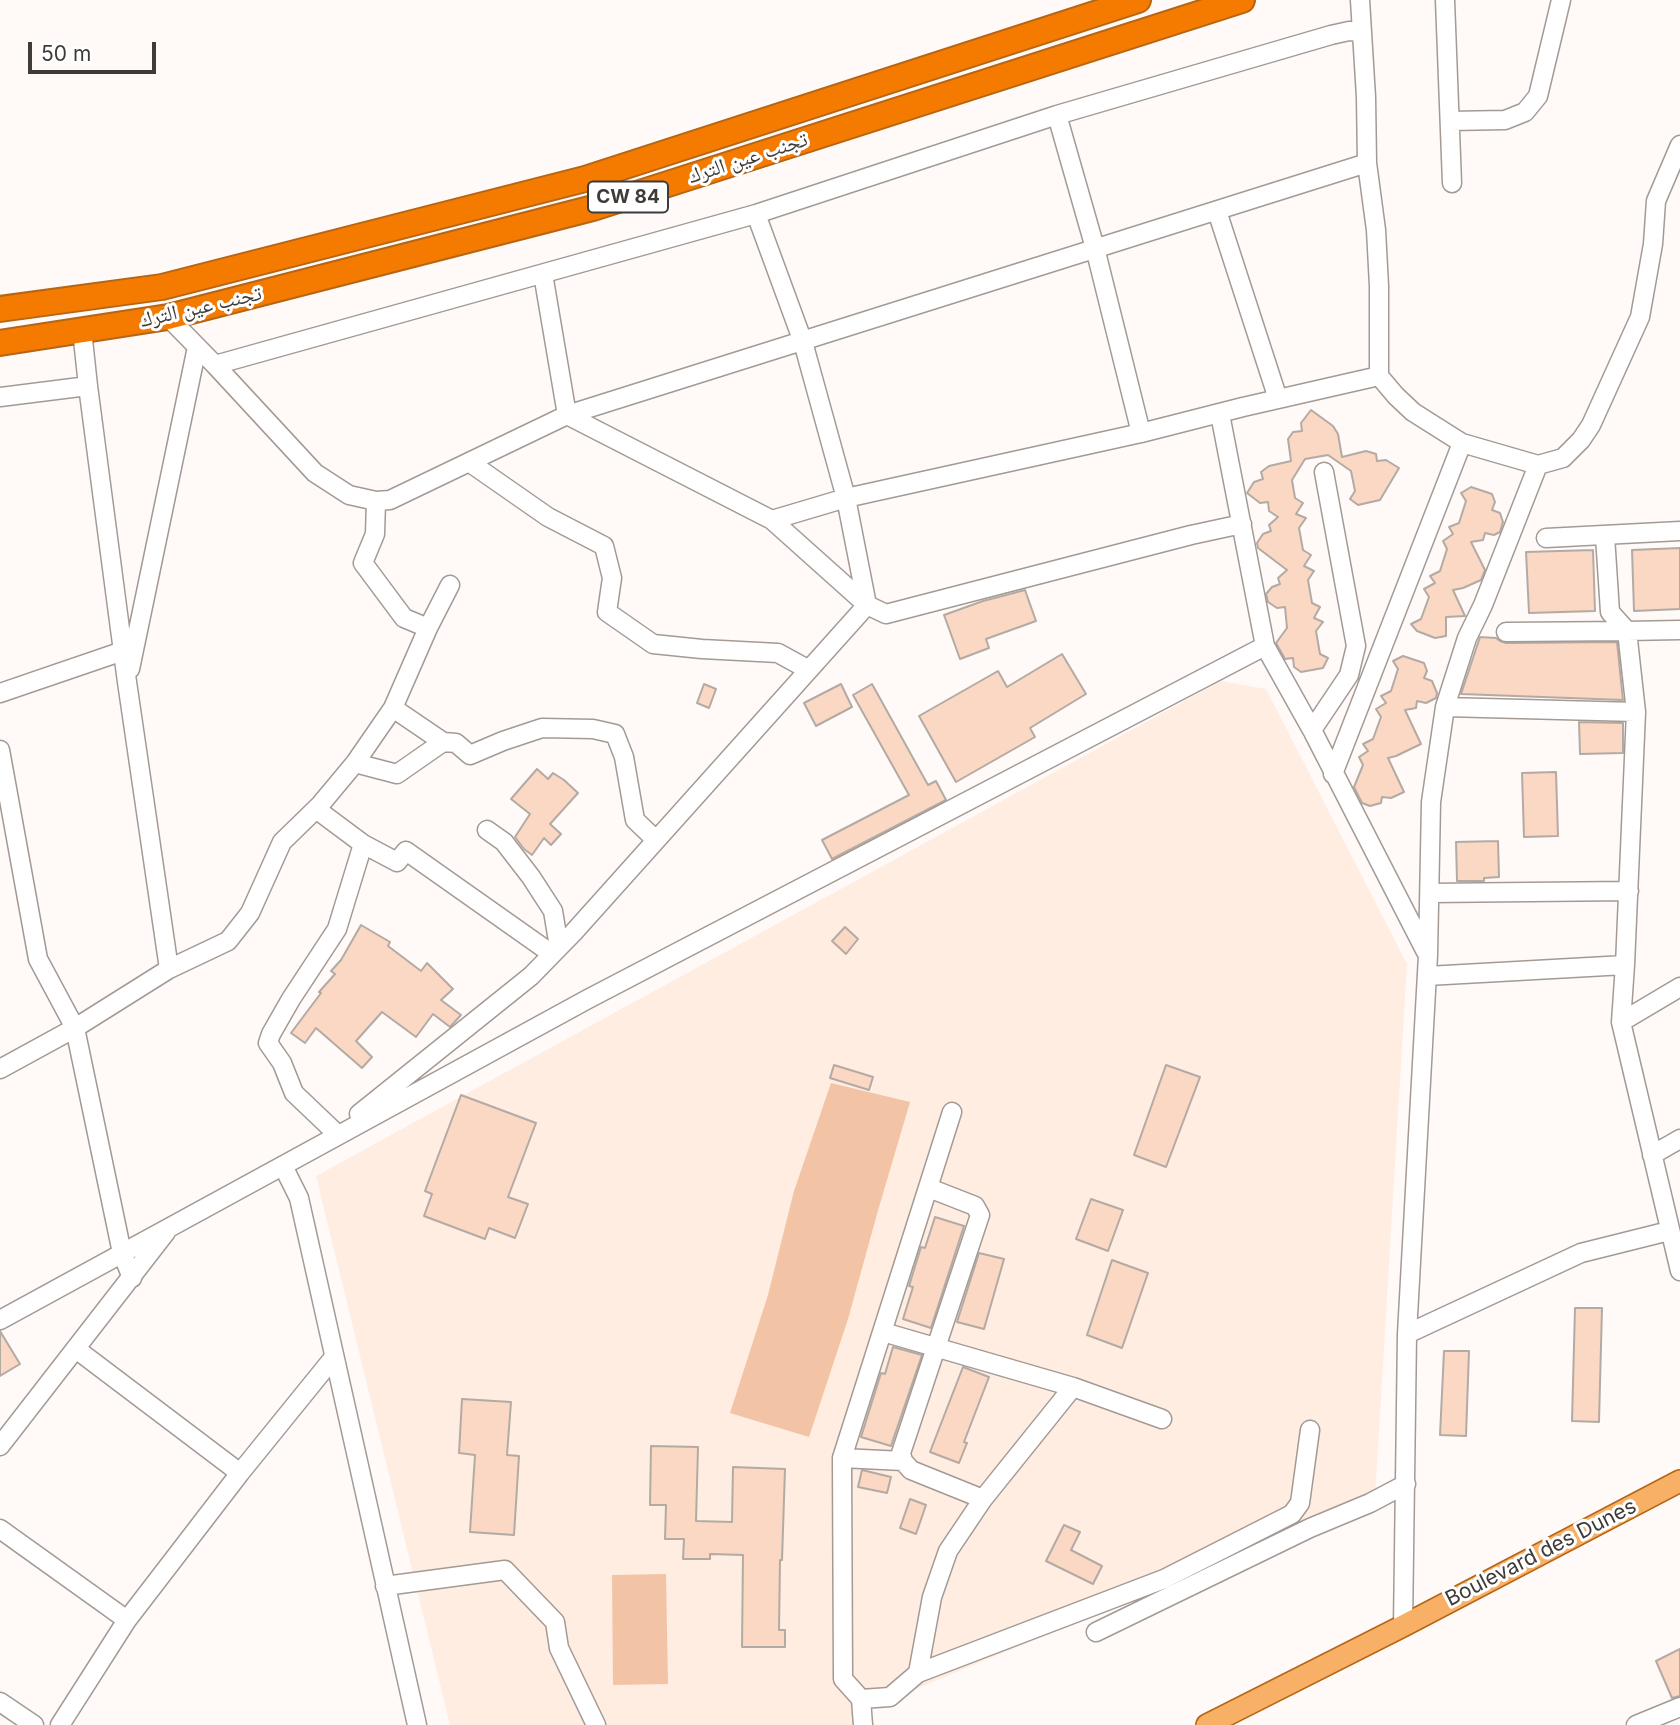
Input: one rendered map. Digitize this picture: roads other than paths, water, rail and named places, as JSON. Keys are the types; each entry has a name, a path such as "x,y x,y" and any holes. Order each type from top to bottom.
{"highway":[{"name":"تجنب عين الترك","path":"0,309 162,287 584,179 1138,0"},
{"name":"تجنب عين الترك","path":"0,343 168,317 593,208 1242,0"}],"main road":[{"name":"Boulevard des Dunes","path":"1208,1725 1680,1481"}],"street":[{"path":"1360,0 1367,163 1376,230 1379,376 1413,412 1462,443 1538,465 1563,457 1581,440 1591,425 1640,317 1653,244 1657,201 1680,145"},
{"path":"1445,0 1452,183"},
{"path":"1450,121 1505,120 1525,112 1538,96 1561,0"},
{"path":"215,365 755,214 1057,115 1331,35 1349,31 1362,32"},
{"path":"1057,115 1095,248 1141,433"},
{"path":"168,317 315,473 349,495 376,501 390,500 567,415 1367,163"},
{"path":"1217,211 1278,399"},
{"path":"755,214 803,342 846,498 867,605"},
{"path":"543,274 567,415"},
{"path":"82,330 127,682 169,969"},
{"path":"127,682 197,347"},
{"path":"772,520 846,498 1141,433 1379,376"},
{"path":"0,397 88,386"},
{"path":"1220,414 1265,646 1312,730 1428,956"},
{"path":"567,415 772,520 867,605 886,614 1242,524"},
{"path":"1333,774 1462,443"},
{"path":"469,462 548,517 604,546 612,578 607,612 653,644 778,653 809,670"},
{"path":"1403,1626 1407,1334 1428,956 1431,802 1445,707 1466,639 1483,605 1538,465"},
{"path":"1312,730 1349,675 1356,646 1324,472"},
{"path":"376,501 375,534 363,564 404,618 428,628"},
{"path":"1546,538 1680,531"},
{"path":"1605,536 1610,612 1627,631 1636,712 1621,1022 1669,1231 1679,1262"},
{"path":"0,1069 75,1028 169,969 228,941 250,913 282,842 316,809 355,763 393,708 450,585"},
{"path":"321,1144 531,976 867,605"},
{"path":"1506,632 1680,630"},
{"path":"0,1320 588,999 1265,646"},
{"path":"0,693 123,651"},
{"path":"1445,707 1636,712"},
{"path":"393,708 443,742 456,743 470,755 542,728 593,729 615,734 624,757 635,820 656,840"},
{"path":"355,763 397,774 443,742"},
{"path":"0,750 38,959 75,1028 122,1253 132,1278"},
{"path":"316,809 363,844 397,862 406,851 555,951"},
{"path":"487,830 504,842 531,877 552,911 555,951"},
{"path":"336,1133 293,1094 282,1063 268,1043 291,999 337,929 363,844"},
{"path":"1430,893 1629,891"},
{"path":"1427,976 1625,965"},
{"path":"1621,1022 1680,987"},
{"path":"863,1725 861,1699 844,1679 842,1458 952,1112"},
{"path":"1652,1155 1680,1139"},
{"path":"283,1166 299,1198 417,1725"},
{"path":"929,1188 975,1206 980,1215 901,1453 903,1461 911,1470 983,1499"},
{"path":"0,1446 170,1227"},
{"path":"1407,1334 1581,1253 1669,1231"},
{"path":"883,1332 1073,1387 1162,1419"},
{"path":"76,1349 240,1473"},
{"path":"60,1725 127,1620 240,1473 334,1357"},
{"path":"918,1674 932,1597 948,1551 983,1499 1073,1387"},
{"path":"861,1699 890,1697 918,1674 1164,1579 1292,1514 1300,1503 1310,1430"},
{"path":"842,1458 903,1461"},
{"path":"1096,1632 1406,1484"},
{"path":"0,1528 127,1620"},
{"path":"385,1586 505,1570 555,1622 559,1648 596,1725"},
{"path":"0,1702 34,1725"},
{"path":"1636,1725 1680,1707"}]}
